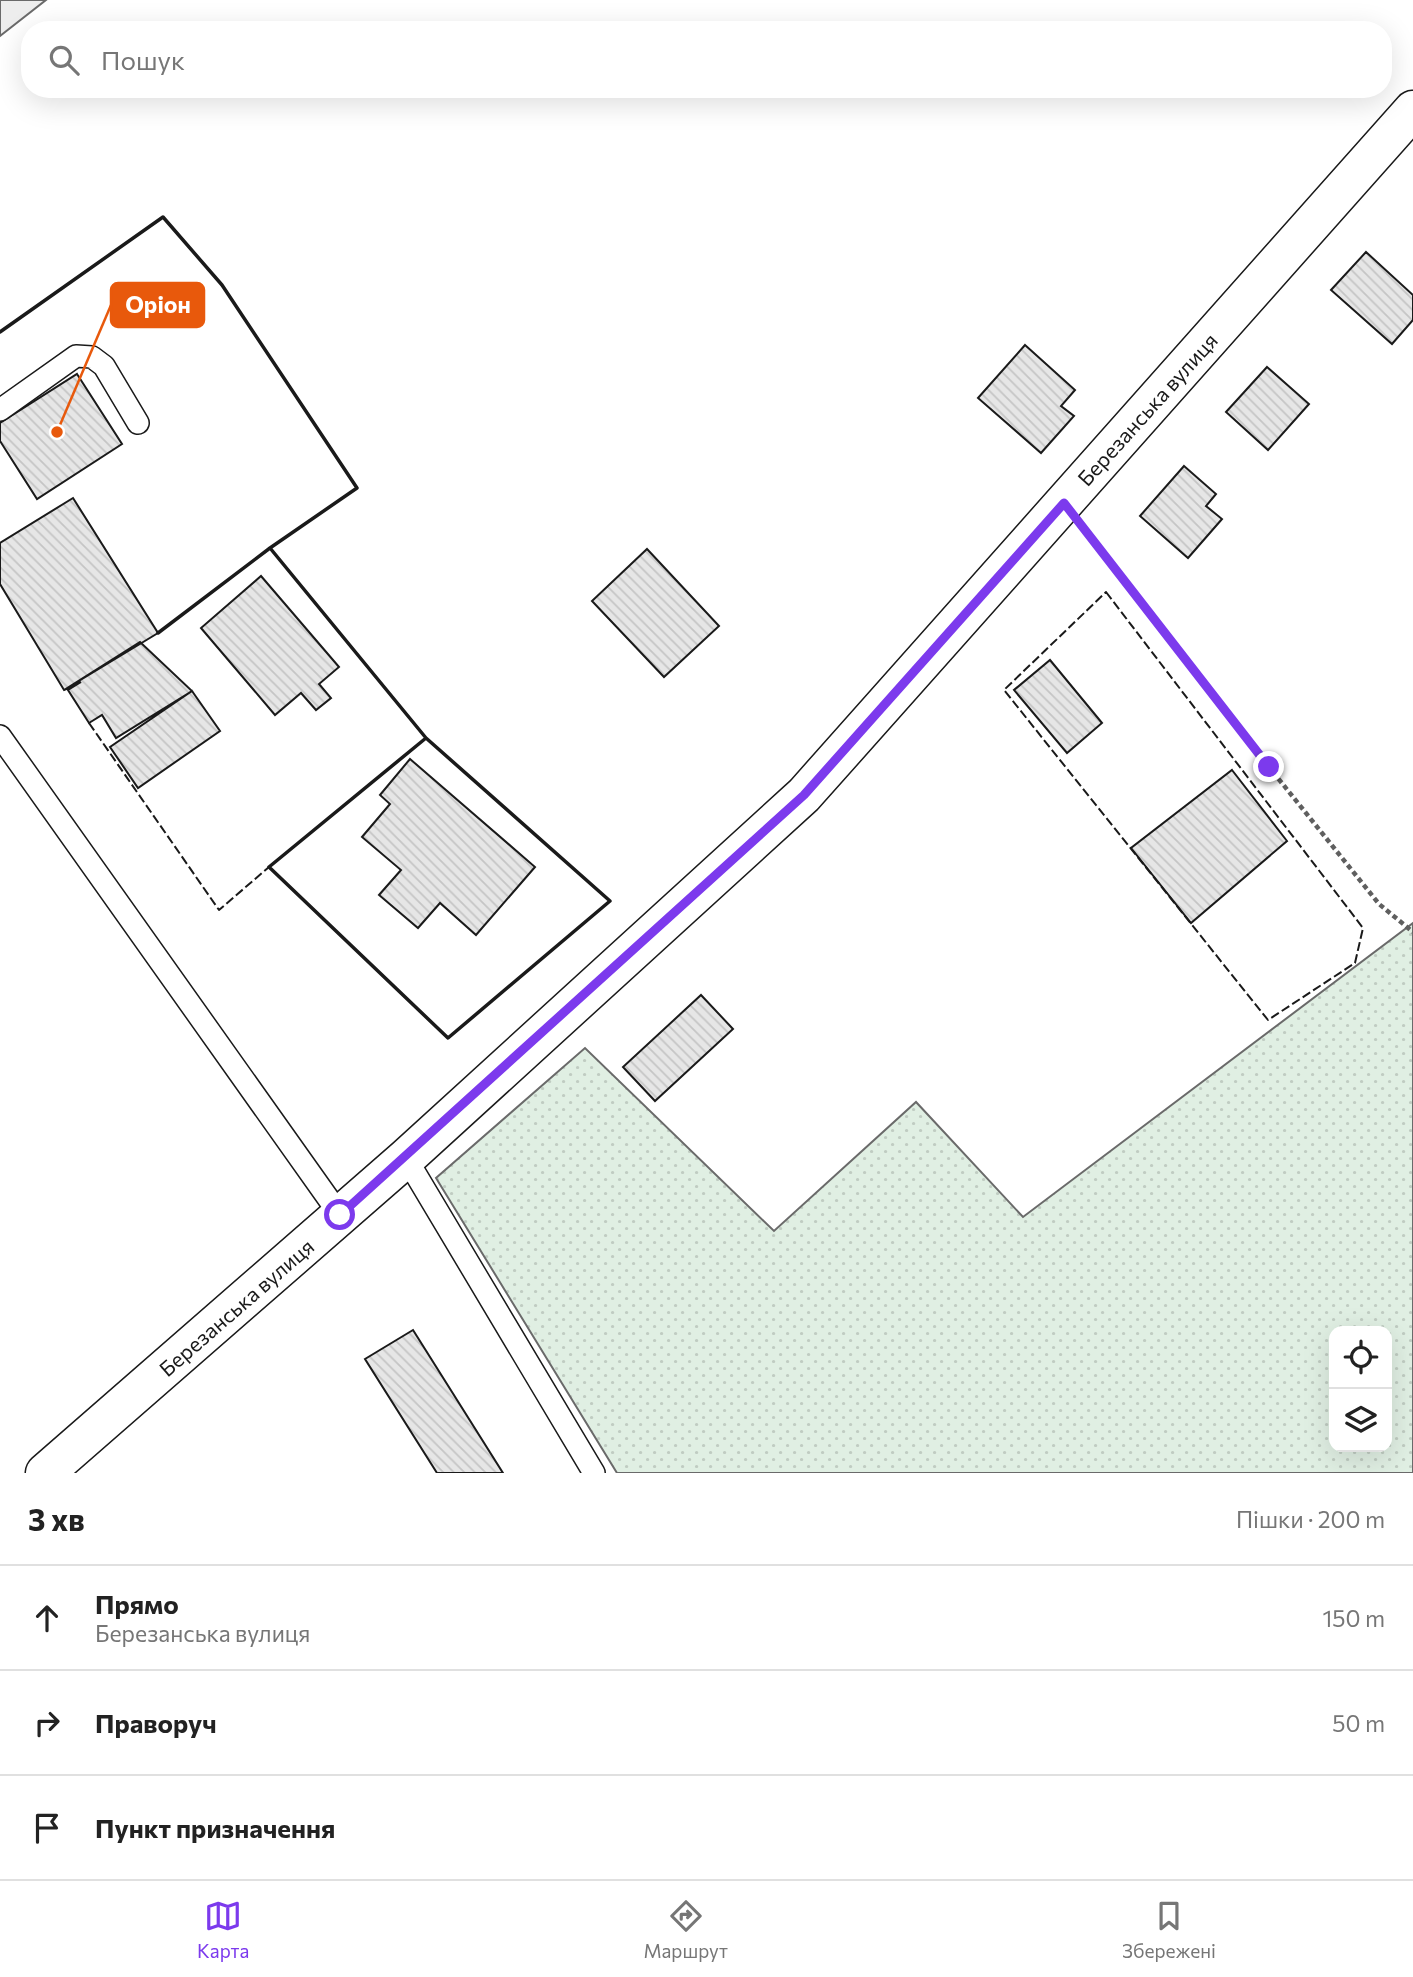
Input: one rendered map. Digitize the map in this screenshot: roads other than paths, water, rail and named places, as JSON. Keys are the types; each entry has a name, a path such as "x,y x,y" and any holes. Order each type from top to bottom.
{"street":[{"name":"Березанська вулиця","path":"45,1473 406,1158 804,795 1413,110"}],"lane":[{"path":"0,410 76,356 92,357 104,366 138,422"},
{"path":"0,736 340,1215"},
{"path":"406,1158 594,1473"}],"place":[{"name":"Оріон","path":"57,432"}]}
